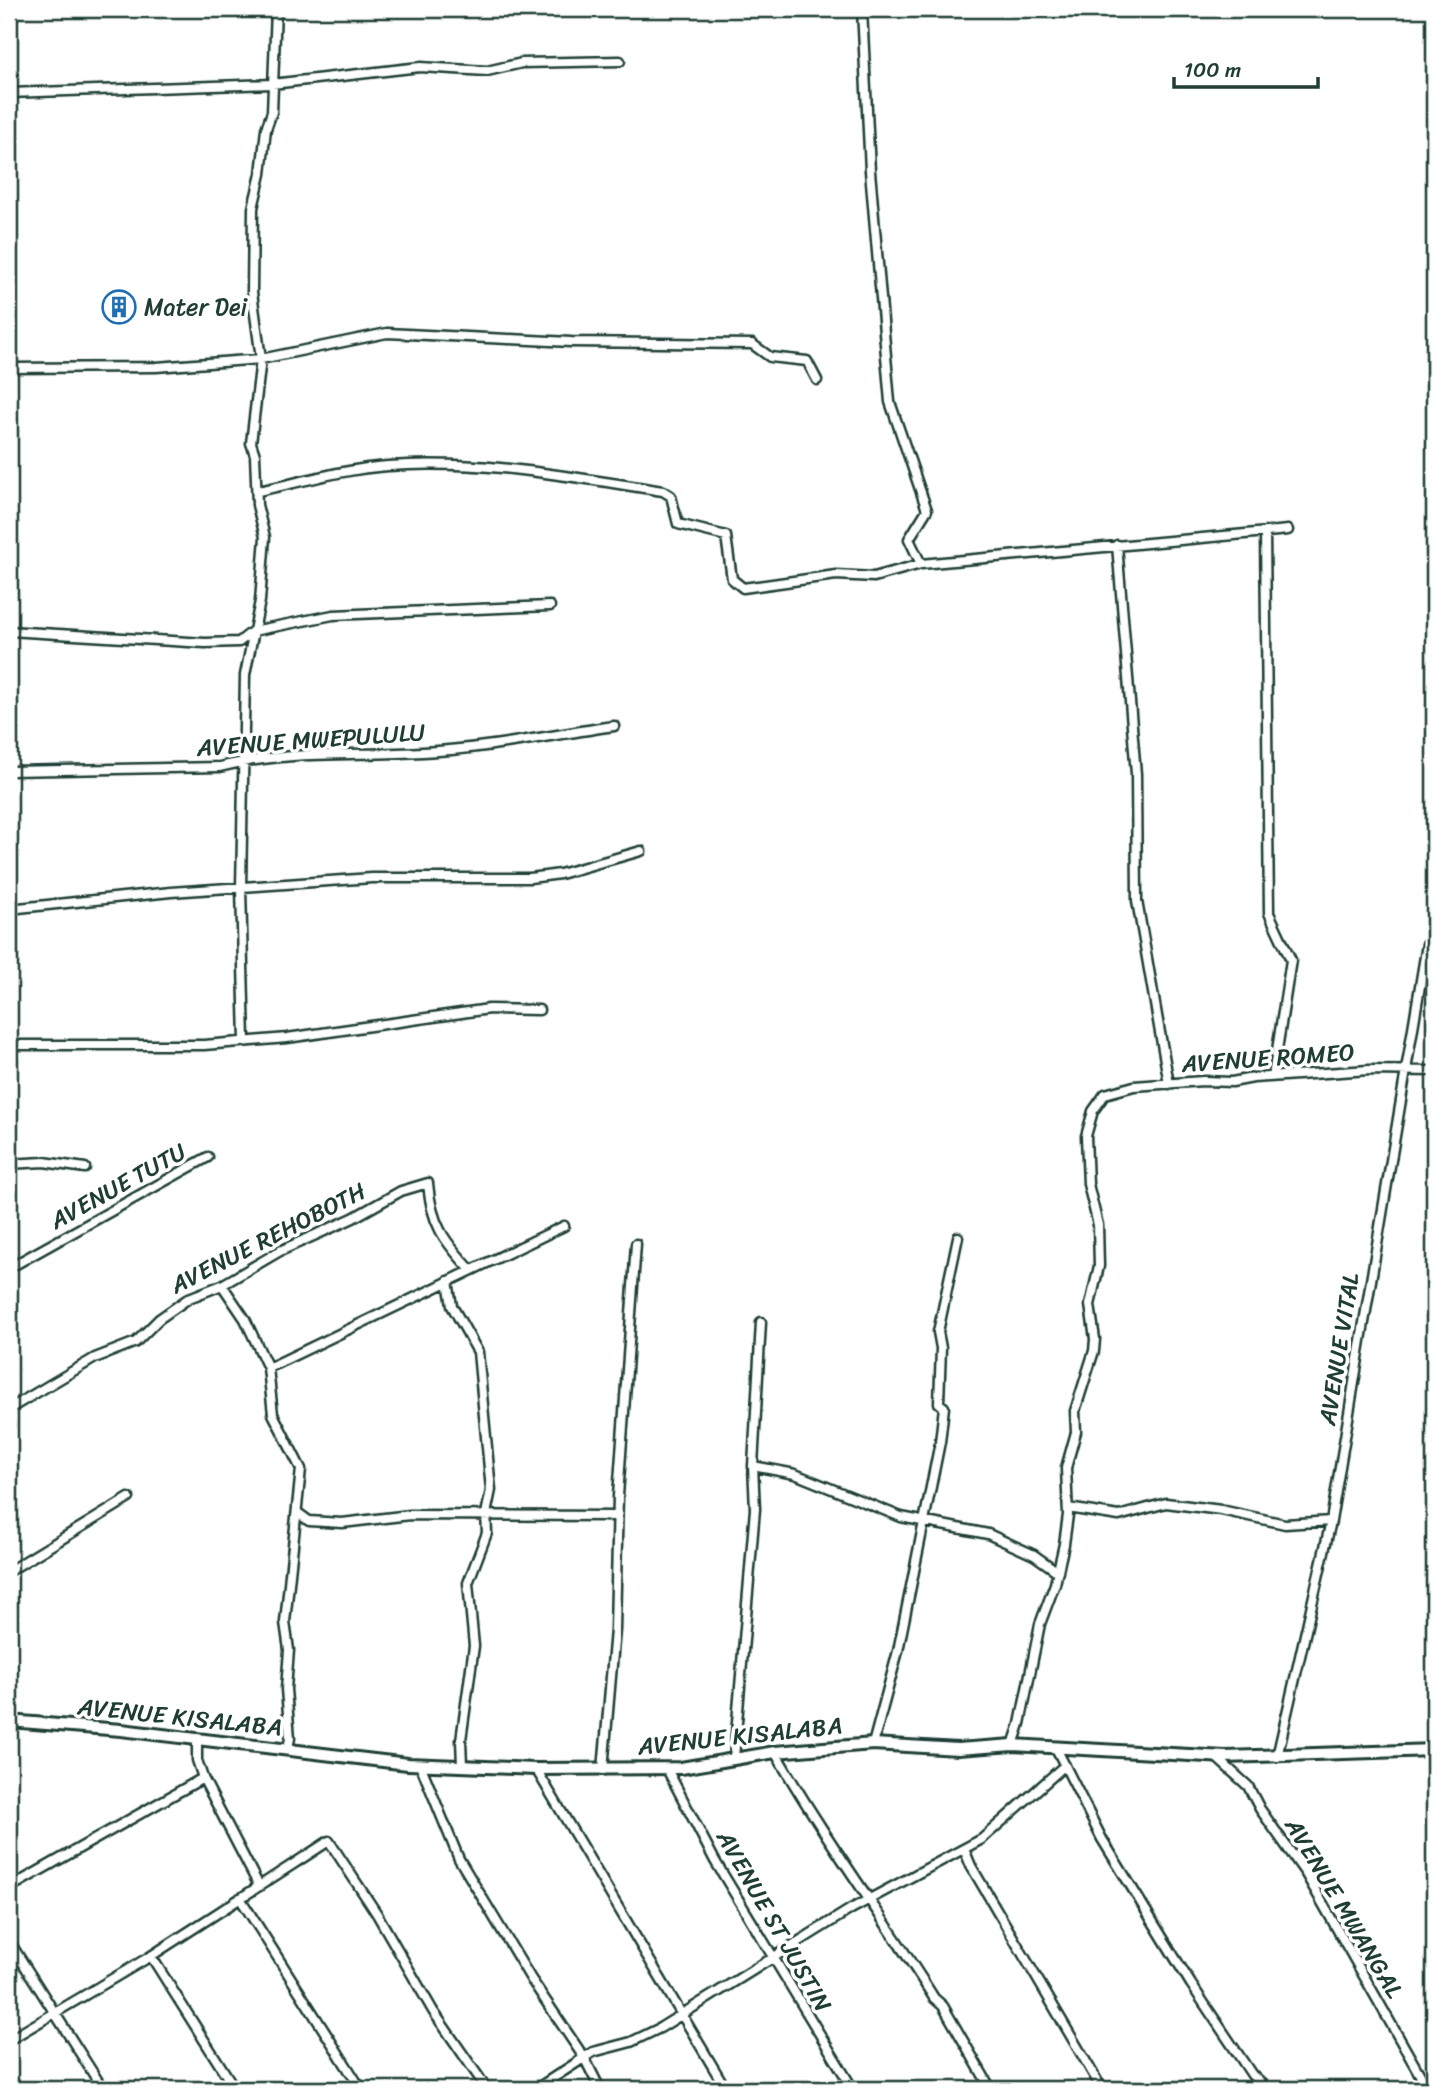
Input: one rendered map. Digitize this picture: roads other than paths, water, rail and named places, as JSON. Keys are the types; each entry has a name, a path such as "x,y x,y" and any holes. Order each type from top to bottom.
{"street":[{"path":"245,1041 241,888 245,675 263,575 265,537 257,505 258,491 251,443 261,359 252,292 253,208 261,174 266,129 272,112 276,9"},
{"path":"862,9 870,172 890,402 927,510 909,539 921,564"},
{"path":"9,93 271,84 420,67 488,71 522,63 620,61"},
{"path":"9,368 156,367 261,359 387,333 571,342 752,344 770,357 807,361 817,380"},
{"path":"258,491 385,466 440,464 513,469 663,491 671,496 678,524 726,536 732,579 743,588 836,575 874,576 921,564 1289,530"},
{"path":"1265,533 1269,913 1291,960 1273,1076"},
{"path":"1117,545 1136,774 1137,901 1169,1084"},
{"path":"9,631 205,643 239,642 253,631 333,615 550,606"},
{"name":"AVENUE MWEPULULU","path":"9,771 220,767 245,760 425,752 614,726"},
{"path":"9,909 172,891 372,878 530,878 561,874 641,851"},
{"name":"AVENUE VITAL","path":"1277,1757 1331,1521 1427,944"},
{"path":"9,1045 204,1045 489,1009 539,1010"},
{"name":"AVENUE ROMEO","path":"1068,1508 1066,1468 1076,1432 1075,1411 1088,1376 1095,1339 1090,1305 1099,1266 1098,1225 1088,1184 1086,1136 1093,1111 1105,1094 1134,1086 1232,1082 1273,1076 1368,1070 1434,1071"},
{"name":"AVENUE TUTU","path":"9,1268 208,1157"},
{"path":"9,1164 44,1163 85,1168"},
{"name":"AVENUE REHOBOTH","path":"9,1409 95,1359 136,1342 176,1306 222,1285 280,1251 353,1218 401,1191 428,1183 430,1211 447,1244 471,1270"},
{"path":"268,1368 564,1226"},
{"path":"873,1744 898,1651 925,1521 944,1407 939,1404 941,1348 938,1332 958,1237"},
{"path":"603,1770 615,1630 618,1516 636,1244"},
{"path":"448,1281 453,1306 478,1352 486,1407 484,1437 491,1490 486,1514 487,1533 468,1583 474,1646 461,1740 462,1765"},
{"path":"222,1285 245,1320 268,1368 273,1414 301,1469 285,1622 289,1650 286,1689 290,1738 288,1749"},
{"path":"734,1758 755,1509 753,1466 761,1322"},
{"path":"753,1466 794,1474 887,1512 988,1534 1034,1555 1058,1572"},
{"path":"9,1570 128,1499"},
{"path":"1013,1745 1020,1724 1040,1625 1058,1572 1068,1508 1119,1516 1166,1503 1221,1510 1285,1524 1331,1521"},
{"path":"298,1513 309,1521 342,1523 410,1515 618,1516"},
{"name":"AVENUE KISALABA","path":"9,1721 420,1764 536,1769 667,1769 775,1752 873,1744 958,1749 1013,1745 1216,1757 1432,1750"},
{"path":"1432,1750 1434,1727"},
{"path":"197,1739 197,1760 203,1778 259,1886"},
{"path":"1056,1748 1102,1839 1191,1984 1252,2075 1268,2089"},
{"path":"775,1752 811,1816 943,2006 991,2089"},
{"name":"AVENUE MWANGAL","path":"1216,1757 1248,1786 1260,1809 1306,1874 1428,2089"},
{"path":"420,1764 459,1859 531,1979 585,2059 600,2089"},
{"path":"536,2089 593,2052 631,2042 681,2014 870,1899 964,1849 1002,1824 1018,1804 1065,1765"},
{"path":"536,1769 726,2089"},
{"name":"AVENUE ST JUSTIN","path":"667,1769 715,1861 853,2089"},
{"path":"9,1888 203,1778"},
{"path":"9,2040 151,1956 328,1841 377,1914 433,2011 487,2089"},
{"path":"964,1849 971,1866 1102,2089"},
{"path":"240,1898 361,2089"},
{"path":"9,1941 103,2089"},
{"path":"151,1956 235,2089"},
{"path":"1428,2089 1434,2086"}],"place":[{"name":"Mater Dei","path":"119,307"}]}
